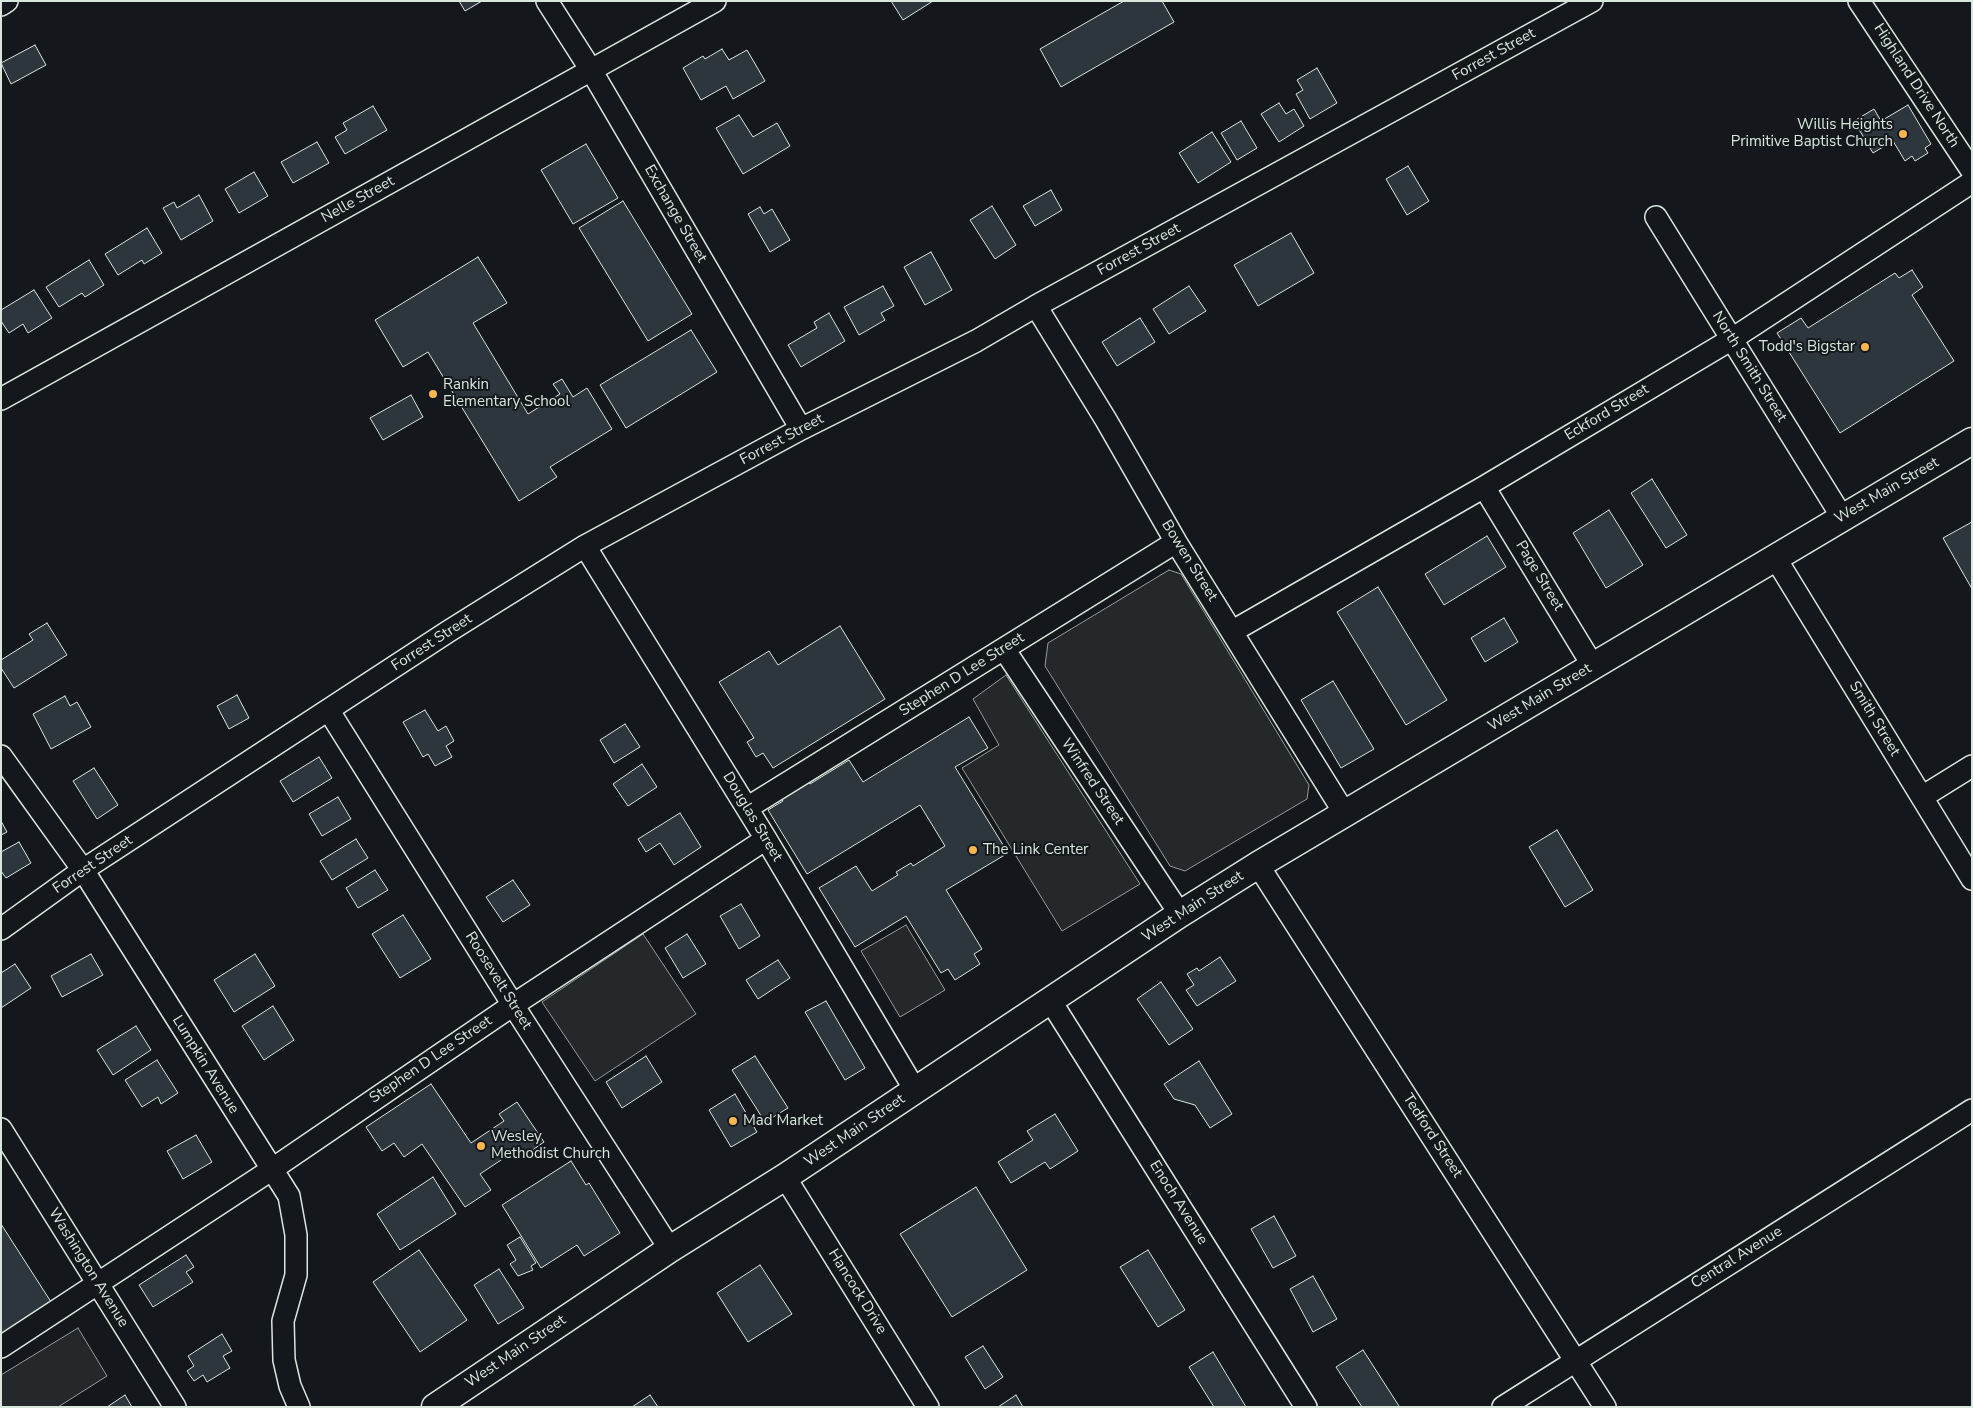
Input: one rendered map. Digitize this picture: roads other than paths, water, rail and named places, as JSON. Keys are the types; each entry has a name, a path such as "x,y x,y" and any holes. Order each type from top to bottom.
{"main road":[{"name":"West Main Street","path":"435,1407 670,1249 785,1178 1180,914 1258,865 1776,558 1842,516 1972,441"}],"street":[{"path":"1,5 7,1"},
{"name":"Exchange Street","path":"547,1 591,70 801,428"},
{"name":"Nelle Street","path":"1,399 715,1"},
{"name":"Forrest Street","path":"1,929 83,870 585,546 801,428 976,341 1036,306 1592,1"},
{"name":"Highland Drive North","path":"1859,1 1972,171"},
{"name":"Eckford Street","path":"1233,631 1484,486 1732,339 1972,182"},
{"name":"North Smith Street","path":"1656,217 1842,516"},
{"name":"Bowen Street","path":"1036,306 1106,420 1176,542 1345,814"},
{"name":"Page Street","path":"1484,486 1593,666"},
{"name":"Stephen D Lee Street","path":"747,808 1176,542"},
{"name":"Douglas Street","path":"585,546 766,839 915,1090"},
{"name":"Smith Street","path":"1776,558 1972,879"},
{"name":"Winfred Street","path":"1004,649 1180,914"},
{"name":"Roosevelt Street","path":"329,711 512,1005 670,1249"},
{"name":"Lumpkin Avenue","path":"1,756 83,870 288,1196 296,1235 296,1275 283,1321 284,1360 290,1386 299,1407"},
{"path":"1922,797 1972,766"},
{"name":"Stephen D Lee Street","path":"1,1347 271,1170 512,1005 766,839"},
{"name":"Tedford Street","path":"1258,865 1605,1407"},
{"name":"Enoch Avenue","path":"1050,1000 1306,1407"},
{"name":"Central Avenue","path":"1503,1407 1575,1359 1972,1110"},
{"name":"Washington Avenue","path":"1,1129 175,1407"},
{"name":"Hancock Drive","path":"785,1178 928,1407"}],"place":[{"name":"Willis Heights Primitive Baptist Church","path":"1903,134"},
{"name":"Todd's Bigstar","path":"1865,347"},
{"name":"Rankin Elementary School","path":"433,394"},
{"name":"The Link Center","path":"973,850"},
{"name":"Mad Market","path":"733,1121"},
{"name":"Wesley Methodist Church","path":"481,1146"}]}
